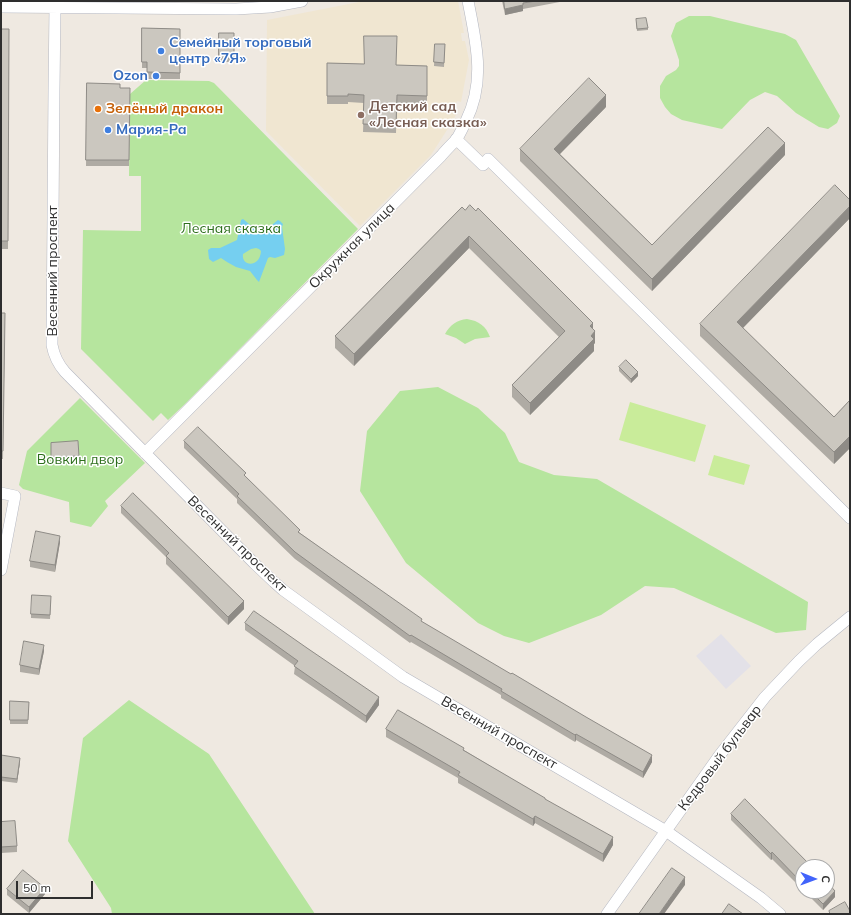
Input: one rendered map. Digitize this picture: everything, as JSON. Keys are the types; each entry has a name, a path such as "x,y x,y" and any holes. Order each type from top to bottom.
{"street":[{"path":"1,7 236,9 270,7 302,1"},
{"name":"Окружная улица","path":"145,453 441,156 456,139 470,114 475,98 477,84 478,63 468,1"},
{"name":"Весенний проспект","path":"55,8 52,345 59,365 274,582 403,677 666,831 761,898 780,914"},
{"path":"456,139 483,165 488,160 850,518"},
{"path":"1,493 15,496 1,570"},
{"name":"Кедровый бульвар","path":"606,914 719,756 765,697 817,644 850,617"}],"shaded area":[{"name":"Детский сад «Лесная сказка»","path":"364,1 458,1 464,33 461,33 462,41 465,41 469,60 461,102 457,101 454,109 458,110 454,119 431,155 360,226 266,131 267,20"},
{"path":"721,634 751,666 726,689 696,656"}],"green space":[{"path":"689,16 710,16 785,34 796,40 840,116 837,123 828,129 819,127 796,113 777,96 765,92 750,100 722,129 682,120 671,114 660,98 660,86 666,76 676,70 679,66 679,60 671,36 676,23"},
{"name":"Лесная сказка","path":"146,80 209,81 214,83 358,229 168,420 161,413 153,421 81,349 83,230 141,231 141,176 129,176 130,94"},
{"path":"467,319 482,325 490,337 475,339 465,344 456,338 445,334 454,324 460,320"},
{"path":"438,387 478,408 505,433 519,462 554,475 597,479 808,602 806,630 776,633 674,588 645,586 601,615 529,643 504,636 478,623 406,563 360,491 367,431 400,391"},
{"name":"Вовкин двор","path":"80,398 145,463 105,501 108,506 91,527 70,522 69,502 23,489 19,485 27,451"},
{"path":"630,402 706,425 695,462 619,440"},
{"path":"714,455 750,465 744,485 708,475"},
{"path":"129,700 209,754 315,914 112,914 111,908 68,841 83,738"}],"water":[{"path":"243,219 260,233 278,220 283,224 284,255 275,258 268,258 259,282 250,271 236,267 221,258 213,262 209,259 208,250 211,248 220,248 237,240 241,220","holes":["251,249 259,249 261,251 260,257 254,263 251,264 245,261 243,254"]}],"building":[{"path":"504,1 536,1 523,3 523,5 505,9"},
{"path":"646,18 648,28 637,29 636,19"},
{"name":"Семейный торговый центр «7Я»","path":"142,28 180,29 180,73 147,72 147,62 142,62"},
{"path":"1,29 9,29 8,241 1,241"},
{"path":"219,33 234,33 234,58 219,58"},
{"path":"364,36 397,36 396,65 427,66 427,96 397,95 396,125 363,124 364,95 348,94 348,96 327,96 327,63 364,64"},
{"path":"435,44 445,44 444,63 434,62"},
{"path":"589,78 606,95 554,149 652,245 768,127 785,143 652,279 520,149"},
{"name":"Мария-Ра","path":"87,83 120,84 120,88 130,88 129,160 86,160"},
{"path":"835,185 850,200 850,206 737,322 834,417 850,400 850,436 834,452 700,324"},
{"path":"470,205 476,211 478,208 593,323 590,326 595,331 591,336 594,339 530,403 512,385 565,331 469,236 354,354 335,336 462,207 465,210"},
{"path":"1,313 5,313 3,451 1,451"},
{"path":"626,360 638,372 631,379 619,367"},
{"path":"198,427 246,473 244,475 300,530 298,532 422,619 421,621 652,755 643,772 576,734 575,735 501,691 502,689 411,635 410,636 295,552 237,496 239,494 184,441"},
{"path":"78,441 79,456 51,457 51,443"},
{"path":"133,493 244,601 228,617 166,556 169,553 121,506"},
{"path":"36,531 60,536 55,565 30,561"},
{"path":"32,595 51,596 50,615 31,614"},
{"path":"254,611 379,697 366,716 294,666 298,661 245,623"},
{"path":"24,641 44,645 39,669 20,665"},
{"path":"10,701 29,702 28,720 10,720"},
{"path":"398,710 464,748 463,750 545,799 613,837 603,854 535,816 533,819 458,775 460,772 386,729"},
{"path":"1,755 20,758 17,779 1,777"},
{"path":"745,799 804,859 795,859 795,876 772,852 771,854 731,814"},
{"path":"15,821 17,846 1,847 1,822"},
{"path":"672,868 685,877 659,914 639,914"},
{"path":"23,870 45,888 29,907 7,889"},
{"path":"818,899 828,899 823,904"},
{"path":"845,902 850,914 830,914 829,911"},
{"path":"729,904 743,914 722,914"}],"place":[{"name":"Семейный торговый центр «7Я»","path":"161,51"},
{"name":"Ozon","path":"156,76"},
{"name":"Зелёный дракон","path":"98,109"},
{"name":"Детский сад «Лесная сказка»","path":"361,115"},
{"name":"Мария-Ра","path":"108,130"}]}
